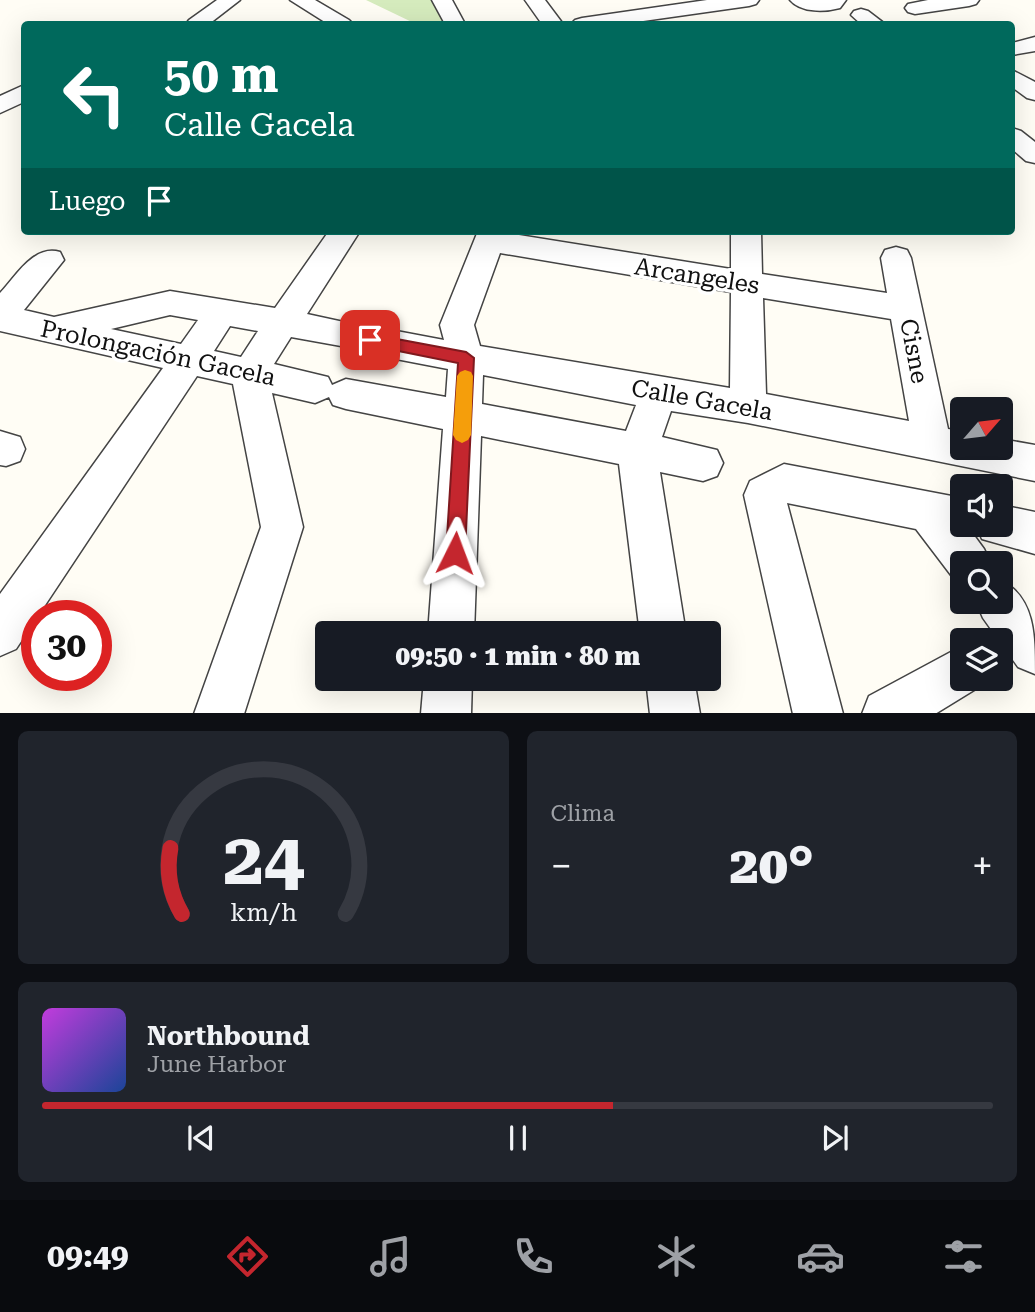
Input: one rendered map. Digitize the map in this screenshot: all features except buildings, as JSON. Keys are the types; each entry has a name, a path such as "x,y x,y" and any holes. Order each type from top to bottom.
{"street":[{"path":"203,21 230,0"},
{"path":"300,0 337,21"},
{"path":"442,0 453,21"},
{"path":"535,0 550,21"},
{"path":"603,21 749,0"},
{"path":"800,0 822,6 833,4 836,0"},
{"path":"908,4 969,0"},
{"path":"908,4 933,21"},
{"path":"1015,47 1035,44"},
{"path":"1015,79 1035,93"},
{"path":"0,106 21,94"},
{"path":"1015,138 1035,155"},
{"path":"746,235 748,407"},
{"path":"452,621 466,358 457,325 491,236"},
{"name":"Arcangeles","path":"491,236 747,284 906,309"},
{"path":"219,713 282,527 249,373 285,321 331,237"},
{"name":"Cisne","path":"896,258 932,444"},
{"path":"0,317 49,260"},
{"name":"Calle Gacela","path":"54,329 170,303 285,321 466,358 659,394 748,407 1035,463"},
{"path":"0,633 223,311"},
{"name":"Prolongación Gacela","path":"0,317 331,391 702,463"},
{"path":"659,394 637,452 661,621"},
{"path":"818,713 764,495 784,483 945,514 963,551"},
{"path":"1013,528 1035,533"},
{"path":"887,713 950,677"},
{"path":"446,713 447,691"},
{"path":"672,691 675,713"}],"green space":[{"path":"366,0 432,0 443,21 410,21"}],"slow traffic":[{"path":"462,435 465,376"}],"route":[{"path":"370,340 466,358 455,553"}]}
